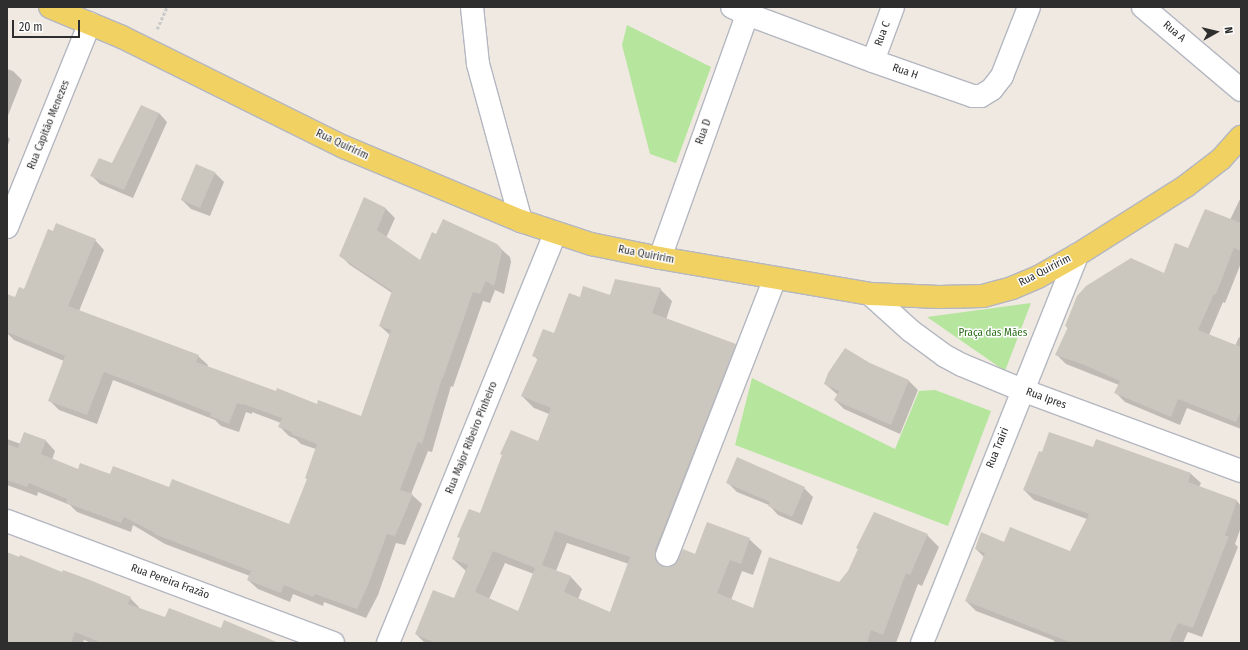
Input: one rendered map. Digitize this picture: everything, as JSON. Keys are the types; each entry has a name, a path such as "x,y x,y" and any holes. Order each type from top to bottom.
{"main road":[{"name":"Rua Quiririm","path":"50,7 90,23 344,147 521,221 555,233 591,244 660,258 870,294 939,297 983,296 1012,288 1038,277 1077,255 1186,186 1221,159 1241,137"}],"street":[{"path":"472,7 478,64 521,221"},
{"name":"Rua C","path":"873,61 893,7"},
{"name":"Rua H","path":"743,9 873,61 973,96 981,96 992,89 1002,76 1029,7"},
{"name":"Rua A","path":"1143,7 1211,63 1241,90"},
{"name":"Rua D","path":"660,258 743,9"},
{"name":"Rua Capitão Menezes","path":"7,227 90,23"},
{"name":"Rua Major Ribeiro Pinheiro","path":"388,643 555,233"},
{"name":"Rua Trairi","path":"922,643 1077,255"},
{"path":"667,555 775,278"},
{"name":"Rua Ipres","path":"870,294 911,331 945,356 1022,390 1241,471"},
{"name":"Rua Pereira Frazão","path":"7,521 333,643"}],"green space":[{"path":"627,25 711,67 676,163 650,154 622,45"},
{"name":"Praça das Mães","path":"1031,303 1005,371 927,317"},
{"path":"752,378 895,449 919,391 935,390 991,411 948,526 735,445"}],"building":[{"path":"141,105 159,113 124,190 90,176 99,158 112,163"},
{"path":"196,164 215,172 200,208 181,200"},
{"path":"364,197 386,208 377,230 420,260 432,232 436,234 443,219 497,244 502,252 494,286 486,281 480,294 473,292 442,378 422,444 418,442 400,490 413,494 395,536 387,534 368,585 357,609 315,594 313,597 284,585 281,593 247,580 251,571 154,534 155,533 124,517 121,523 66,503 67,499 29,483 27,487 7,480 7,444 18,448 24,432 46,440 41,454 78,469 80,463 110,474 113,466 169,487 172,479 289,524 307,479 305,478 317,444 291,434 292,432 278,427 282,418 243,404 237,403 229,424 210,416 211,413 104,372 87,415 48,401 65,356 7,332 7,294 15,297 19,287 24,289 48,229 53,231 56,223 96,239 68,306 199,355 196,362 276,391 277,388 317,404 318,400 361,416 391,330 379,326 392,291 339,256"},
{"path":"1205,209 1241,223 1241,251 1234,248 1216,294 1214,294 1198,330 1241,347 1241,410 1236,422 1178,399 1171,417 1114,393 1120,381 1082,364 1055,355 1068,327 1065,326 1077,296 1086,286 1131,258 1164,273 1175,243 1188,248"},
{"path":"615,279 661,288 652,313 736,344 655,550 657,562 663,567 674,565 683,549 695,554 707,522 750,538 741,564 730,560 717,593 753,608 769,557 839,582 848,571 858,549 856,548 874,512 928,534 910,575 906,573 883,635 871,630 867,643 435,643 415,634 433,590 454,598 468,565 452,559 460,538 457,537 469,509 480,513 502,455 500,454 511,430 538,441 551,408 521,396 538,358 532,356 543,329 554,333 569,293 580,297 583,286 610,295","holes":["555,531 630,557 610,612 564,592 571,576 542,565","493,551 535,568 518,611 475,592"]},
{"path":"845,348 870,363 909,380 891,425 834,400 839,391 824,384 828,373"},
{"path":"1049,432 1093,447 1096,439 1191,473 1188,482 1237,500 1225,536 1229,536 1193,628 1178,623 1169,643 1072,643 965,601 985,553 975,549 981,532 1004,542 1010,527 1070,551 1089,514 1023,490 1039,451 1042,452"},
{"path":"737,457 805,487 792,517 768,506 770,502 726,483"},
{"path":"7,552 19,557 20,555 62,572 63,570 90,580 131,597 128,604 165,617 169,608 221,628 224,620 279,643 102,643 75,632 71,643 7,643"}]}
